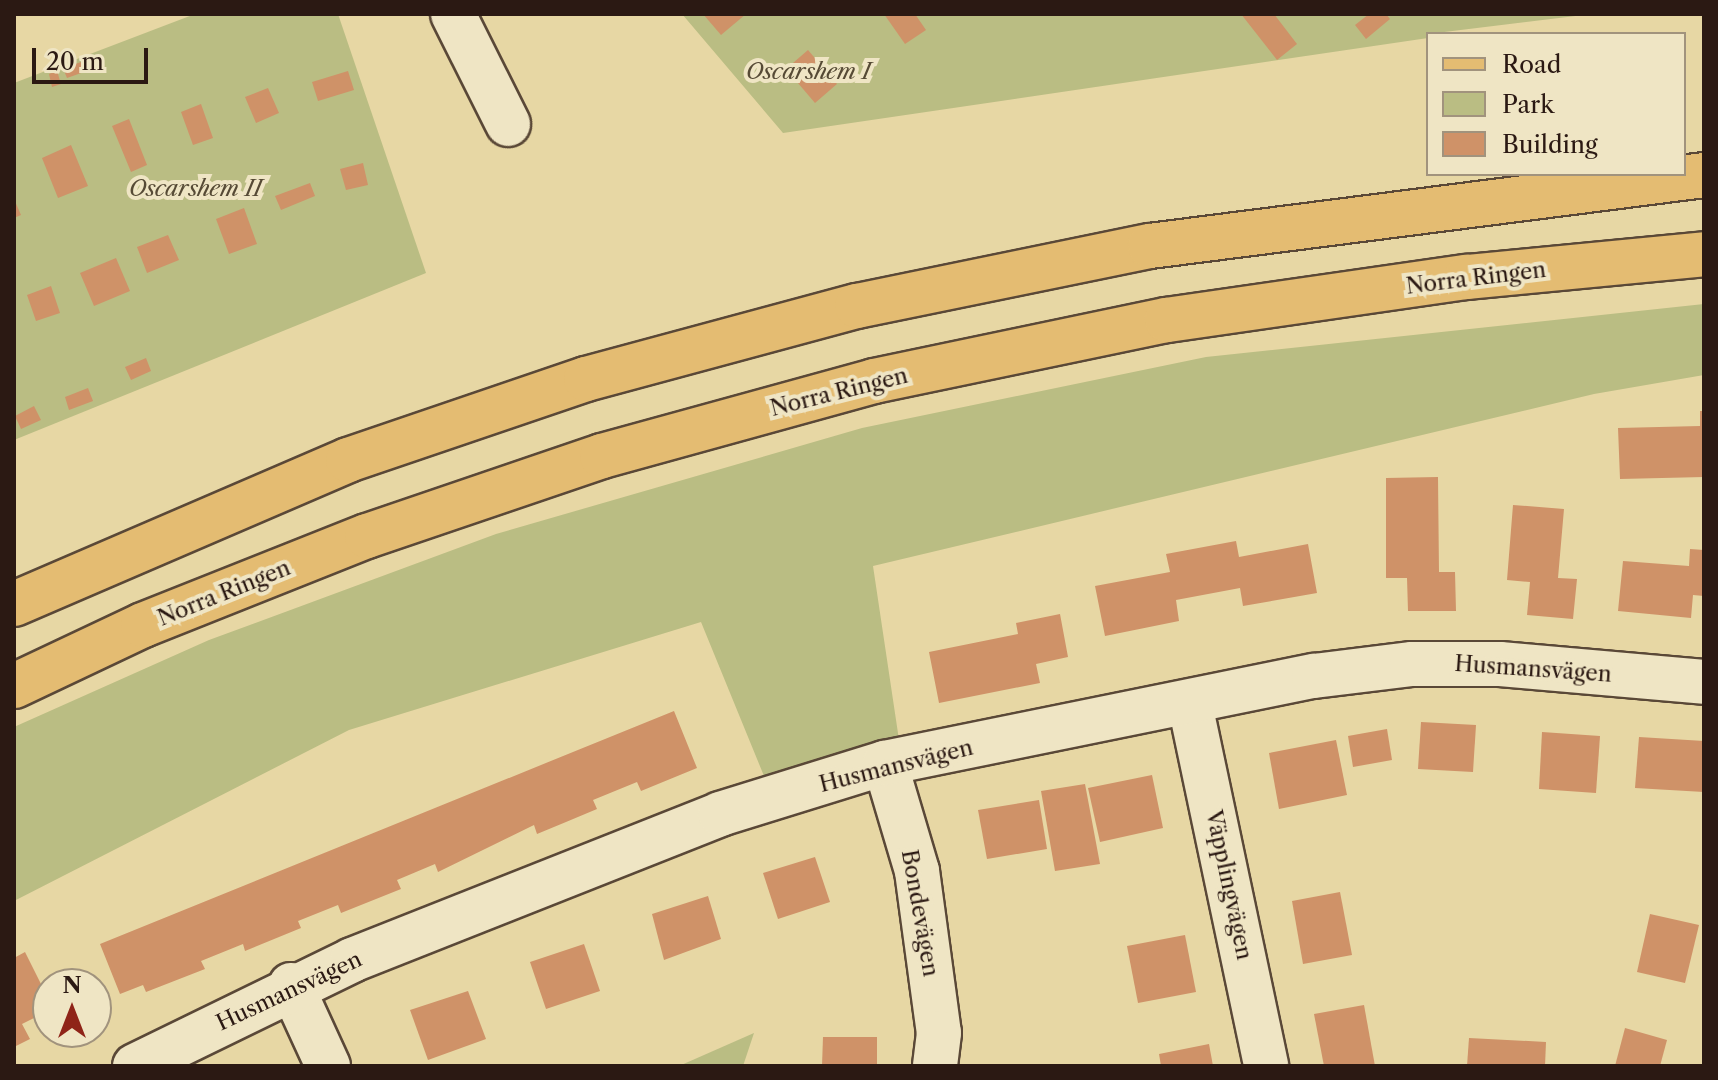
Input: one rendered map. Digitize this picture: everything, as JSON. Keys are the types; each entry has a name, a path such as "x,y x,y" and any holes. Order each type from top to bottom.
{"main road":[{"path":"14,604 348,460 586,379 857,306 1150,246 1704,175"},
{"name":"Norra Ringen","path":"14,686 143,625 367,536 602,456 874,381 1167,320 1467,277 1704,254"}],"street":[{"path":"453,14 508,124"},
{"name":"Husmansvägen","path":"135,1066 291,985 720,814 885,763 1190,704 1314,676 1412,664 1500,664 1704,682"},
{"name":"Väpplingvägen","path":"1190,704 1266,1066"},
{"name":"Bondevägen","path":"885,763 917,871 939,1033 935,1066"},
{"path":"291,985 328,1066"}],"green space":[{"name":"Oscarshem II","path":"195,14 338,14 426,273 14,440 14,83"},
{"name":"Oscarshem I","path":"682,14 1592,14 1426,32 1426,38 783,133"},
{"path":"1704,304 1704,375 1594,394 873,566 902,760 773,798 701,622 349,730 14,901 14,727 209,640 496,534 862,428 1206,357"},
{"path":"754,1033 743,1066 679,1066"}],"building":[{"path":"703,14 746,14 721,35"},
{"path":"884,14 915,14 926,30 905,44"},
{"path":"1241,14 1274,14 1297,44 1277,60"},
{"path":"1369,14 1386,14 1390,19 1366,39 1355,25"},
{"path":"808,50 837,84 815,103 786,69"},
{"path":"81,62 84,72 67,78 63,68"},
{"path":"57,71 61,84 52,87 49,74"},
{"path":"348,71 354,90 318,101 312,82"},
{"path":"268,88 279,113 256,123 245,97"},
{"path":"201,104 213,138 193,145 181,112"},
{"path":"129,119 147,165 131,172 112,126"},
{"path":"71,145 88,186 58,198 42,158"},
{"path":"363,163 368,185 346,190 340,169"},
{"path":"310,183 315,196 281,210 275,196"},
{"path":"14,199 21,215 14,218"},
{"path":"244,208 257,244 229,254 216,219"},
{"path":"168,235 179,260 147,273 137,247"},
{"path":"116,258 130,291 94,306 80,273"},
{"path":"51,286 60,313 36,321 27,295"},
{"path":"146,358 151,371 131,380 125,367"},
{"path":"88,388 93,401 69,410 65,397"},
{"path":"34,406 41,420 21,429 15,416"},
{"path":"1700,411 1704,411 1704,477 1620,479 1618,428 1700,426"},
{"path":"1438,477 1439,572 1455,572 1456,611 1408,611 1407,578 1386,578 1386,478"},
{"path":"1513,505 1564,509 1558,578 1577,579 1573,619 1527,615 1530,582 1507,580"},
{"path":"1236,541 1239,557 1308,544 1317,593 1243,606 1240,588 1176,600 1179,621 1105,636 1095,586 1170,572 1166,554"},
{"path":"1690,549 1704,550 1704,596 1693,595 1691,618 1618,611 1623,561 1689,566"},
{"path":"1060,614 1068,657 1036,664 1040,683 939,703 929,652 1018,634 1016,623"},
{"path":"674,711 697,768 641,791 637,782 593,800 597,809 537,834 534,825 438,872 435,864 397,880 401,889 341,913 338,905 298,921 301,928 245,951 243,944 201,961 205,969 146,992 143,985 120,994 100,944"},
{"path":"1421,722 1476,725 1473,772 1418,769"},
{"path":"1387,729 1392,760 1353,767 1348,736"},
{"path":"1542,732 1600,736 1596,793 1539,789"},
{"path":"1639,737 1704,741 1704,792 1635,788"},
{"path":"1336,740 1347,795 1279,809 1269,753"},
{"path":"1152,775 1163,828 1100,842 1088,788"},
{"path":"1085,784 1100,864 1055,871 1041,791"},
{"path":"1039,800 1047,849 987,859 978,810"},
{"path":"815,857 830,902 778,919 763,873"},
{"path":"1340,892 1352,955 1303,964 1292,901"},
{"path":"708,896 721,939 664,960 652,914"},
{"path":"1650,914 1699,925 1685,983 1637,972"},
{"path":"1185,935 1196,992 1138,1003 1127,946"},
{"path":"584,944 600,991 546,1009 530,962"},
{"path":"25,952 33,968 32,1019 22,1024 30,1039 14,1047 14,958"},
{"path":"468,991 486,1039 428,1060 410,1010"},
{"path":"1364,1005 1375,1066 1324,1066 1314,1014"},
{"path":"1625,1028 1667,1040 1660,1066 1615,1066"},
{"path":"823,1037 877,1037 877,1066 822,1066"},
{"path":"1469,1038 1546,1042 1545,1066 1467,1066"},
{"path":"1209,1044 1213,1066 1161,1066 1159,1054"}]}
